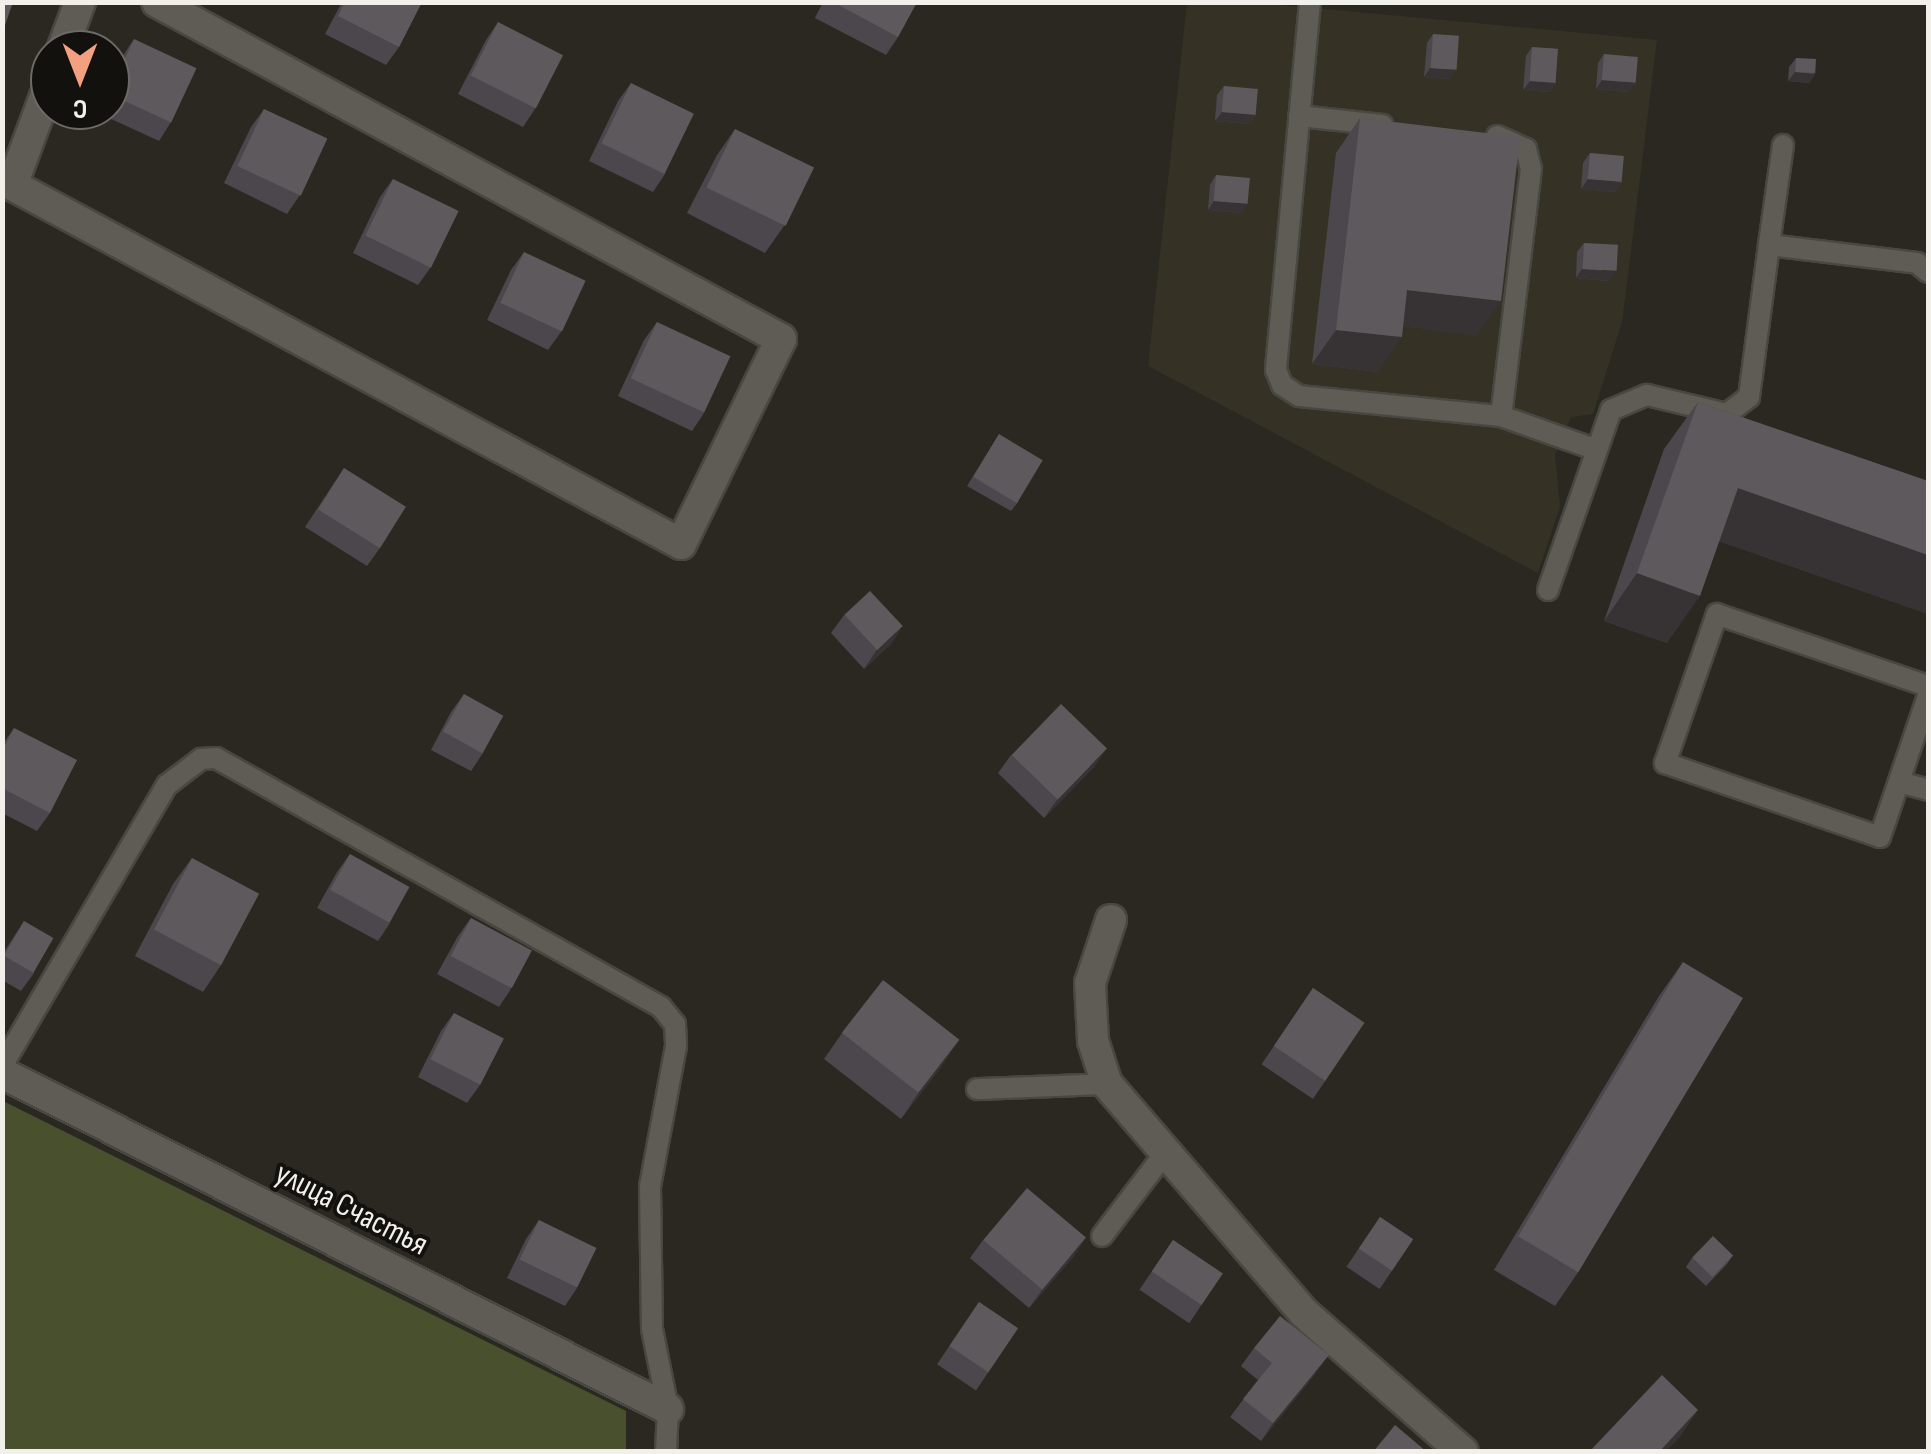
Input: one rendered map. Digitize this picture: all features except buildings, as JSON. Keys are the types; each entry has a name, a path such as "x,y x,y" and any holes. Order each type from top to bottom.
{"street":[{"path":"70,30 80,2"},
{"path":"32,130 12,184 682,544 781,338 157,2"},
{"path":"1112,920 1090,983 1093,1041 1107,1084 1304,1313 1464,1452"},
{"name":"улица Счастья","path":"2,1070 668,1409"}],"lane":[{"path":"1310,2 1276,370 1282,386 1299,396 1501,416 1594,449"},
{"path":"1299,116 1408,127"},
{"path":"1480,134 1513,140 1530,158 1501,416"},
{"path":"1548,590 1602,422 1634,396 1708,413 1741,409 1753,376 1783,145"},
{"path":"1769,245 1917,263 1928,272"},
{"path":"1928,686 1716,614 1666,763 1880,836 1928,696"},
{"path":"2,1070 168,785 201,759 216,758 661,1007 674,1024 672,1077 650,1186 652,1329 668,1409 666,1452"},
{"path":"1899,782 1928,790"},
{"path":"977,1089 1107,1084"},
{"path":"1102,1236 1165,1154"}],"shaded area":[{"path":"1187,3 1260,3 1657,40 1622,322 1593,414 1571,417 1555,455 1560,507 1538,573 1148,366"}],"green space":[{"path":"3,1101 626,1411 626,1451 3,1451"}]}
